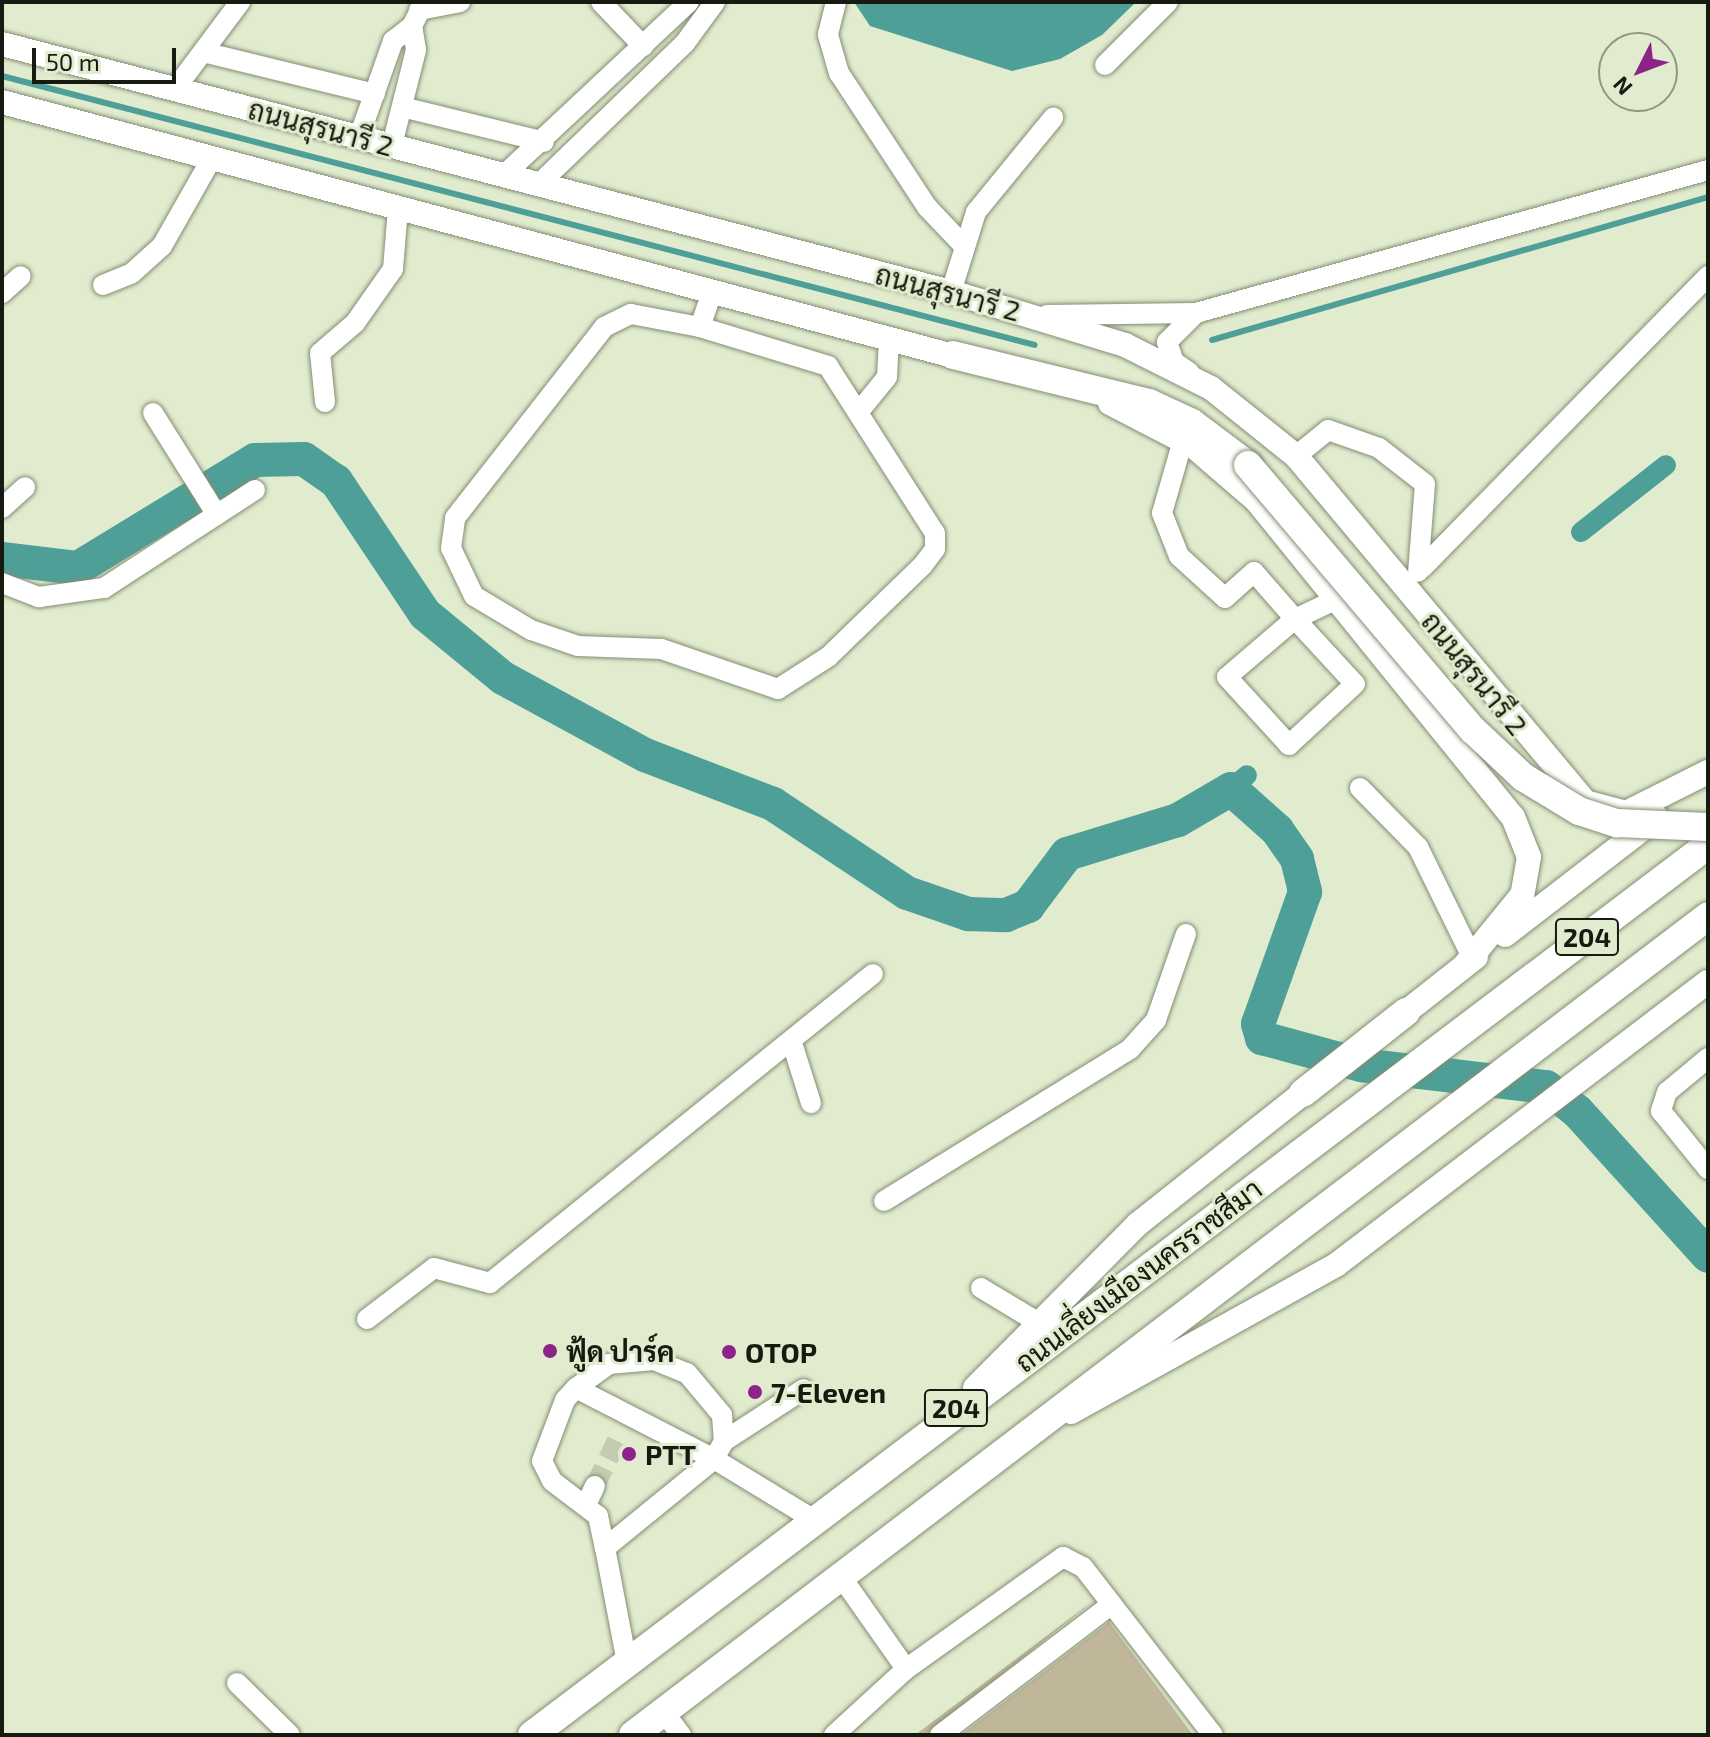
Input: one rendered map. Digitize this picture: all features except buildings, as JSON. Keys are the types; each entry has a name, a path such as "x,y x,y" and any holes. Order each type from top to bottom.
{"highway":[{"path":"953,355 1149,403 1192,423 1248,465 1473,730 1523,777 1607,821 1708,827"},
{"name":"ถนนเลี่ยงเมืองนครราชสีมา","path":"532,1735 816,1521 957,1407 1386,1089 1708,845"},
{"name":"ถนนเลี่ยงเมืองนครราชสีมา","path":"633,1735 1002,1449 1708,916"},
{"path":"1303,1093 1406,1012"}],"main road":[{"name":"ถนนสุรนารี 2","path":"2,44 951,292 1125,345 1211,388 1296,456 1571,790 1599,811 1649,806 1708,772"},
{"name":"ถนนสุรนารี 2","path":"2,102 953,355 1100,399 1183,440 1256,500 1513,817 1526,846 1522,895 1469,961"},
{"path":"1400,677 1433,706 1463,701 1469,679 1447,639"},
{"path":"1406,1012 1708,778"},
{"path":"1002,1449 1286,1297 1500,1141 1708,982"},
{"path":"957,1407 1138,1224 1303,1093"}],"street":[{"path":"175,89 240,2"},
{"path":"359,137 393,41 418,13 460,2"},
{"path":"601,2 643,46"},
{"path":"504,175 544,142 689,2"},
{"path":"539,184 685,43 715,2"},
{"path":"836,2 828,35 839,73 927,207 964,246"},
{"path":"1105,65 1168,2"},
{"path":"392,145 416,50 418,13"},
{"path":"203,52 375,94"},
{"path":"402,107 544,142"},
{"path":"951,292 976,212 1053,118"},
{"path":"103,285 132,273 162,246 212,158"},
{"path":"1027,313 1091,319 1196,313 1708,170"},
{"path":"325,402 320,353 355,323 393,269 398,208"},
{"path":"2,293 21,276"},
{"path":"1402,584 1422,568 1708,276"},
{"path":"700,327 712,292"},
{"path":"1196,313 1173,329 1168,349 1211,388"},
{"path":"619,317 700,327 818,360 861,409 928,519 935,549 800,680 762,688 661,649 578,646 531,630 474,596 451,548 455,518 574,360 619,317"},
{"path":"861,409 887,377 889,339"},
{"path":"153,413 214,508"},
{"path":"1296,456 1328,430 1379,448 1425,484 1422,568"},
{"path":"1183,440 1162,513 1179,556 1225,598 1254,572 1295,619 1355,684 1289,745 1227,677 1295,619 1337,599"},
{"path":"2,508 25,487"},
{"path":"2,583 39,597 104,588 214,508 255,490"},
{"path":"1360,788 1418,847 1469,961"},
{"path":"884,1201 1130,1049 1156,1020 1186,934"},
{"path":"367,1319 434,1268 469,1283 490,1283 793,1046 873,974"},
{"path":"793,1046 811,1103"},
{"path":"1708,1058 1667,1092 1661,1111 1708,1169"},
{"path":"981,1288 1039,1323"},
{"path":"627,1663 598,1516 552,1481 542,1461 556,1412 576,1388 609,1364 654,1360 687,1373 717,1401 719,1450"},
{"path":"576,1388 624,1425 719,1450 816,1521"},
{"path":"605,1548 719,1450 804,1389"},
{"path":"586,1505 595,1486"},
{"path":"834,1735 906,1669 1063,1557 1083,1567 1213,1735"},
{"path":"840,1575 906,1669"},
{"path":"940,1735 1112,1604"},
{"path":"237,1683 290,1735"},
{"path":"663,1711 681,1735"}],"water":[{"path":"854,2 1136,2 1102,35 1060,59 1012,71 870,26"}],"waterway":[{"path":"2,76 1035,345"},
{"path":"1212,340 1708,197"},
{"path":"2,559 78,568 255,460 304,459 336,481 425,614 503,678 645,755 773,804 907,893 968,914 1006,915 1028,906 1067,854 1178,820 1231,789 1277,830 1297,859 1305,892 1258,1024 1262,1038 1361,1065 1546,1087 1577,1111 1708,1256"},
{"path":"1581,532 1666,465"},
{"path":"1231,789 1247,775"}],"tunnel":[{"path":"595,1486 620,1434"}],"place":[{"name":"ฟู้ด ปาร์ค","path":"550,1351"},
{"name":"OTOP","path":"729,1352"},
{"name":"7-Eleven","path":"755,1392"},
{"name":"PTT","path":"629,1454"}]}
